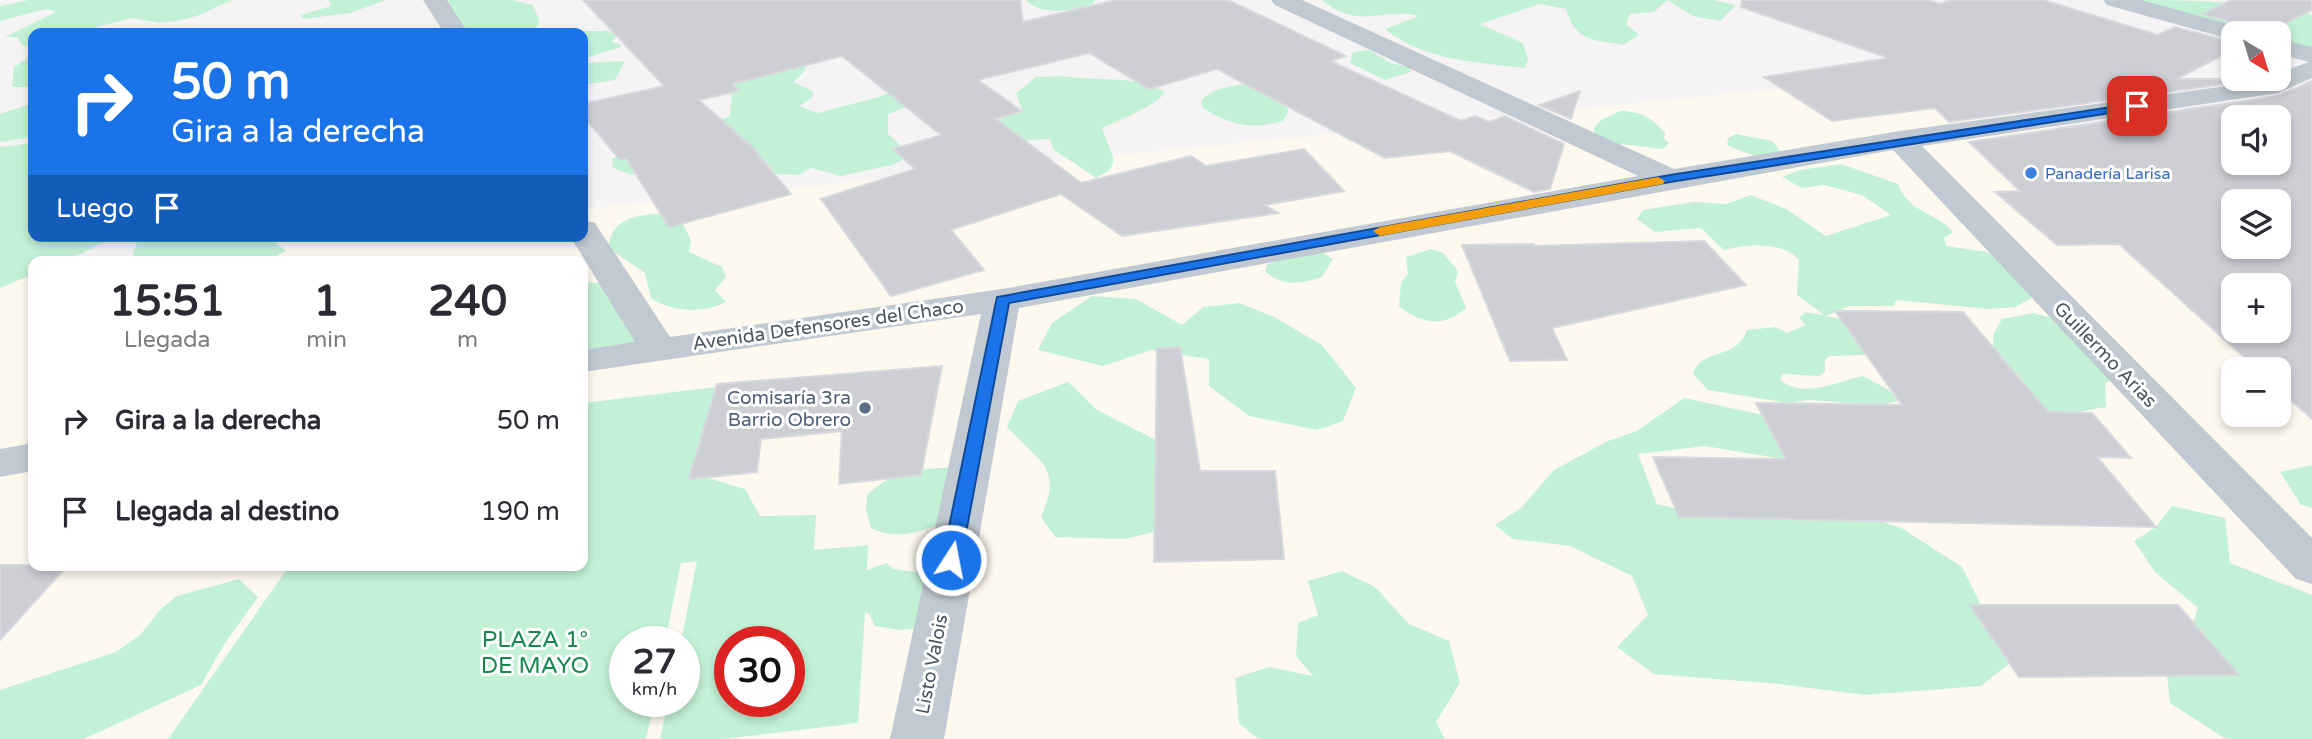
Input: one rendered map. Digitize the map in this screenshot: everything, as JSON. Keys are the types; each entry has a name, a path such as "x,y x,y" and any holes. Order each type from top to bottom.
{"street":[{"path":"435,0 453,28"},
{"path":"1283,0 1670,179"},
{"path":"2115,0 2221,29"},
{"path":"2291,49 2312,55"},
{"name":"Avenida Defensores del Chaco","path":"588,360 1002,300 1670,179 1900,141 2268,87 2312,69"},
{"name":"Guillermo Arias","path":"1900,141 2312,567"},
{"path":"588,238 658,348"},
{"name":"Listo Valois","path":"917,739 1002,300"},
{"path":"0,463 28,458"}],"shaded area":[{"path":"1828,84 2036,116 2228,273 2221,273 2221,343 2291,343 2291,335 2312,341 2312,739 0,739 0,278 28,273 28,571 588,571 588,256 122,256 249,242 588,242 588,208"}],"green space":[{"path":"29,0 232,0 197,16 177,21 159,23 132,18 93,28 28,28 28,46 23,46 17,37 5,37 56,12 46,9 0,21 0,6"},
{"path":"329,0 386,0 350,13 303,19 301,15 331,6"},
{"path":"449,0 512,0 533,5 540,22 535,28 453,28 445,15"},
{"path":"1026,0 1095,0 1093,4 1058,11 1040,9"},
{"path":"1322,0 1667,0 1654,12 1630,14 1626,24 1639,35 1623,45 1587,37 1575,28 1566,9 1540,4 1480,24 1523,43 1528,59 1525,68 1434,54 1400,40 1385,29 1419,16 1359,16 1335,9"},
{"path":"1667,0 1714,0 1736,5 1720,21 1693,16"},
{"path":"2121,0 2241,4 2312,15 2312,50 2291,46 2291,21 2221,21 2221,26"},
{"path":"588,31 613,31 616,37 612,42 620,44 621,47 588,57"},
{"path":"1369,50 1391,63 1409,67 1411,72 1385,80 1350,63 1353,52"},
{"path":"28,58 28,87 12,87 14,67"},
{"path":"625,61 615,80 588,85 588,63"},
{"path":"806,65 804,72 793,82 813,91 812,98 799,106 818,113 875,98 932,77 918,103 888,114 888,134 901,146 904,159 892,165 840,176 812,168 797,175 681,169 632,175 613,168 612,158 651,151 730,116 732,92 727,81"},
{"path":"1062,76 1128,81 1153,86 1165,92 1146,107 1102,128 1114,160 1110,170 1096,178 1053,149 1050,139 993,142 991,124 1022,110 1016,93 1036,77"},
{"path":"1261,83 1286,101 1288,112 1283,121 1262,125 1242,124 1203,108 1201,101 1213,92 1228,87"},
{"path":"28,105 28,138 0,142 0,114"},
{"path":"1620,111 1634,112 1650,119 1665,133 1664,139 1669,143 1663,149 1611,143 1595,136 1594,128 1601,120"},
{"path":"1736,134 1772,141 1780,151 1760,156 1727,145 1728,138"},
{"path":"28,144 28,242 104,242 77,256 28,256 28,276 0,288 0,147"},
{"path":"1841,164 1898,184 1908,201 1953,232 1944,238 1946,246 1987,252 2005,263 2039,294 2015,307 1988,309 1897,300 1893,306 1850,306 1826,316 1853,322 1867,344 1866,355 1829,356 1825,360 1825,371 1819,376 1782,374 1780,380 1790,386 1810,389 1863,376 1889,390 1899,401 1878,405 1808,400 1789,403 1708,390 1693,374 1697,366 1703,360 1736,346 1747,330 1776,327 1787,333 1806,325 1799,318 1805,312 1824,315 1797,295 1799,260 1792,254 1764,246 1724,250 1701,228 1655,232 1637,219 1643,210 1694,202 1726,204 1751,195 1786,209 1826,236 1891,215 1862,195 1824,185 1802,188 1782,177 1800,170"},
{"path":"678,215 691,240 689,252 722,267 726,277 715,290 726,302 698,310 677,309 659,303 651,298 645,273 608,248 618,226 638,216"},
{"path":"137,242 275,242 286,251 276,256 133,254"},
{"path":"1431,249 1443,253 1458,271 1455,282 1466,308 1450,319 1441,321 1415,317 1399,306 1401,283 1408,274 1406,257"},
{"path":"1317,250 1333,259 1322,277 1292,283 1278,280 1265,271 1267,265"},
{"path":"605,282 636,343 588,354 588,283"},
{"path":"1092,296 1136,299 1182,325 1203,307 1240,303 1274,317 1322,345 1356,388 1343,421 1317,430 1249,416 1209,386 1209,359 1151,350 1103,366 1038,350 1052,323"},
{"path":"2033,313 2079,325 2123,371 2105,384 2106,407 2077,412 2078,436 2061,434 1991,362 1994,333 2002,319"},
{"path":"1068,382 1097,410 1178,451 1159,531 1124,539 1055,537 1041,517 1050,487 1049,476 1037,457 1007,427 1018,401"},
{"name":"PLAZA 1° DE MAYO","path":"716,387 698,479 705,477 745,489 760,516 816,515 814,550 868,545 867,570 887,563 894,569 922,573 939,582 920,628 899,630 875,626 870,615 865,612 858,723 723,739 660,739 665,717 700,717 700,626 684,626 697,561 681,563 668,626 609,626 609,717 651,717 646,739 168,739 286,571 588,571 588,402"},
{"path":"1684,398 1867,437 1861,472 1705,446 1638,454 1657,504 1715,518 1796,486 1847,509 1903,529 1962,567 2010,663 1981,686 1865,695 1779,684 1654,674 1617,647 1648,615 1632,576 1570,546 1513,539 1495,525 1521,508 1554,470 1608,441 1637,431"},
{"path":"2312,465 2312,508 2301,505 2280,472"},
{"path":"953,467 945,522 908,534 890,534 871,528 866,511 867,495 877,486 907,472"},
{"path":"2172,506 2225,518 2230,563 2312,595 2312,739 2226,739 2170,703 2167,676 2219,675 2193,623 2198,608 2155,572 2134,541 2156,527"},
{"path":"1342,571 1375,587 1409,624 1449,641 1460,683 1436,722 1445,739 1258,739 1239,723 1235,678 1269,667 1313,676 1296,656 1298,623 1318,615 1308,581"},
{"path":"239,579 258,597 225,643 201,685 84,739 0,739 0,690 116,652 140,635 161,609 177,596"}],"building":[{"path":"583,0 1020,0 1023,22 1116,0 1228,0 1346,56 1330,61 1461,121 1475,116 1489,122 1505,116 1564,144 1550,189 1534,192 1450,151 1385,158 1217,69 1149,89 1089,53 978,80 1022,111 996,119 1081,183 1191,156 1206,166 1304,149 1344,191 1265,205 1278,213 1122,236 1061,194 951,230 984,270 891,296 821,199 915,169 893,149 941,135 842,56 733,84 739,91 699,100 753,148 791,194 669,227 626,158 620,160 588,122 588,103 664,86"},
{"path":"1742,0 1928,0 1940,4 1951,0 2043,0 2158,35 2175,27 2221,39 2221,56 2176,79 2221,79 2221,85 1949,122 1935,108 1832,121 1764,77 1889,58 1741,7"},
{"path":"2231,0 2312,0 2312,10 2290,21 2229,21 2202,14"},
{"path":"2312,81 2312,419 2291,400 2291,357 2244,357 2228,343 2291,343 2291,273 2221,273 2221,336 2119,244 2057,245 1995,192 2020,191 1969,142 2278,96"},
{"path":"1580,91 1571,119 1539,105"},
{"path":"1704,241 1746,285 1552,328 1567,360 1510,361 1462,245 1534,244 1533,246"},
{"path":"1835,311 1963,312 2048,412 2092,413 2131,458 2097,457 2156,527 1679,517 1653,457 1786,459 1756,403 1902,405"},
{"path":"1180,347 1200,471 1275,471 1284,559 1154,562 1157,349"},
{"path":"942,366 921,475 839,484 842,431 761,439 757,472 689,479 717,384"},
{"path":"0,565 28,565 28,571 63,571 0,640"},
{"path":"1970,605 2178,605 2239,675 2019,677"}],"slow traffic":[{"path":"1380,231 1658,181"}],"place":[{"name":"Panadería Larisa","path":"2031,173"},
{"name":"Comisaría 3ra Barrio Obrero","path":"865,408"}],"route":[{"path":"951,560 1002,300 1670,179 2137,106"}]}
